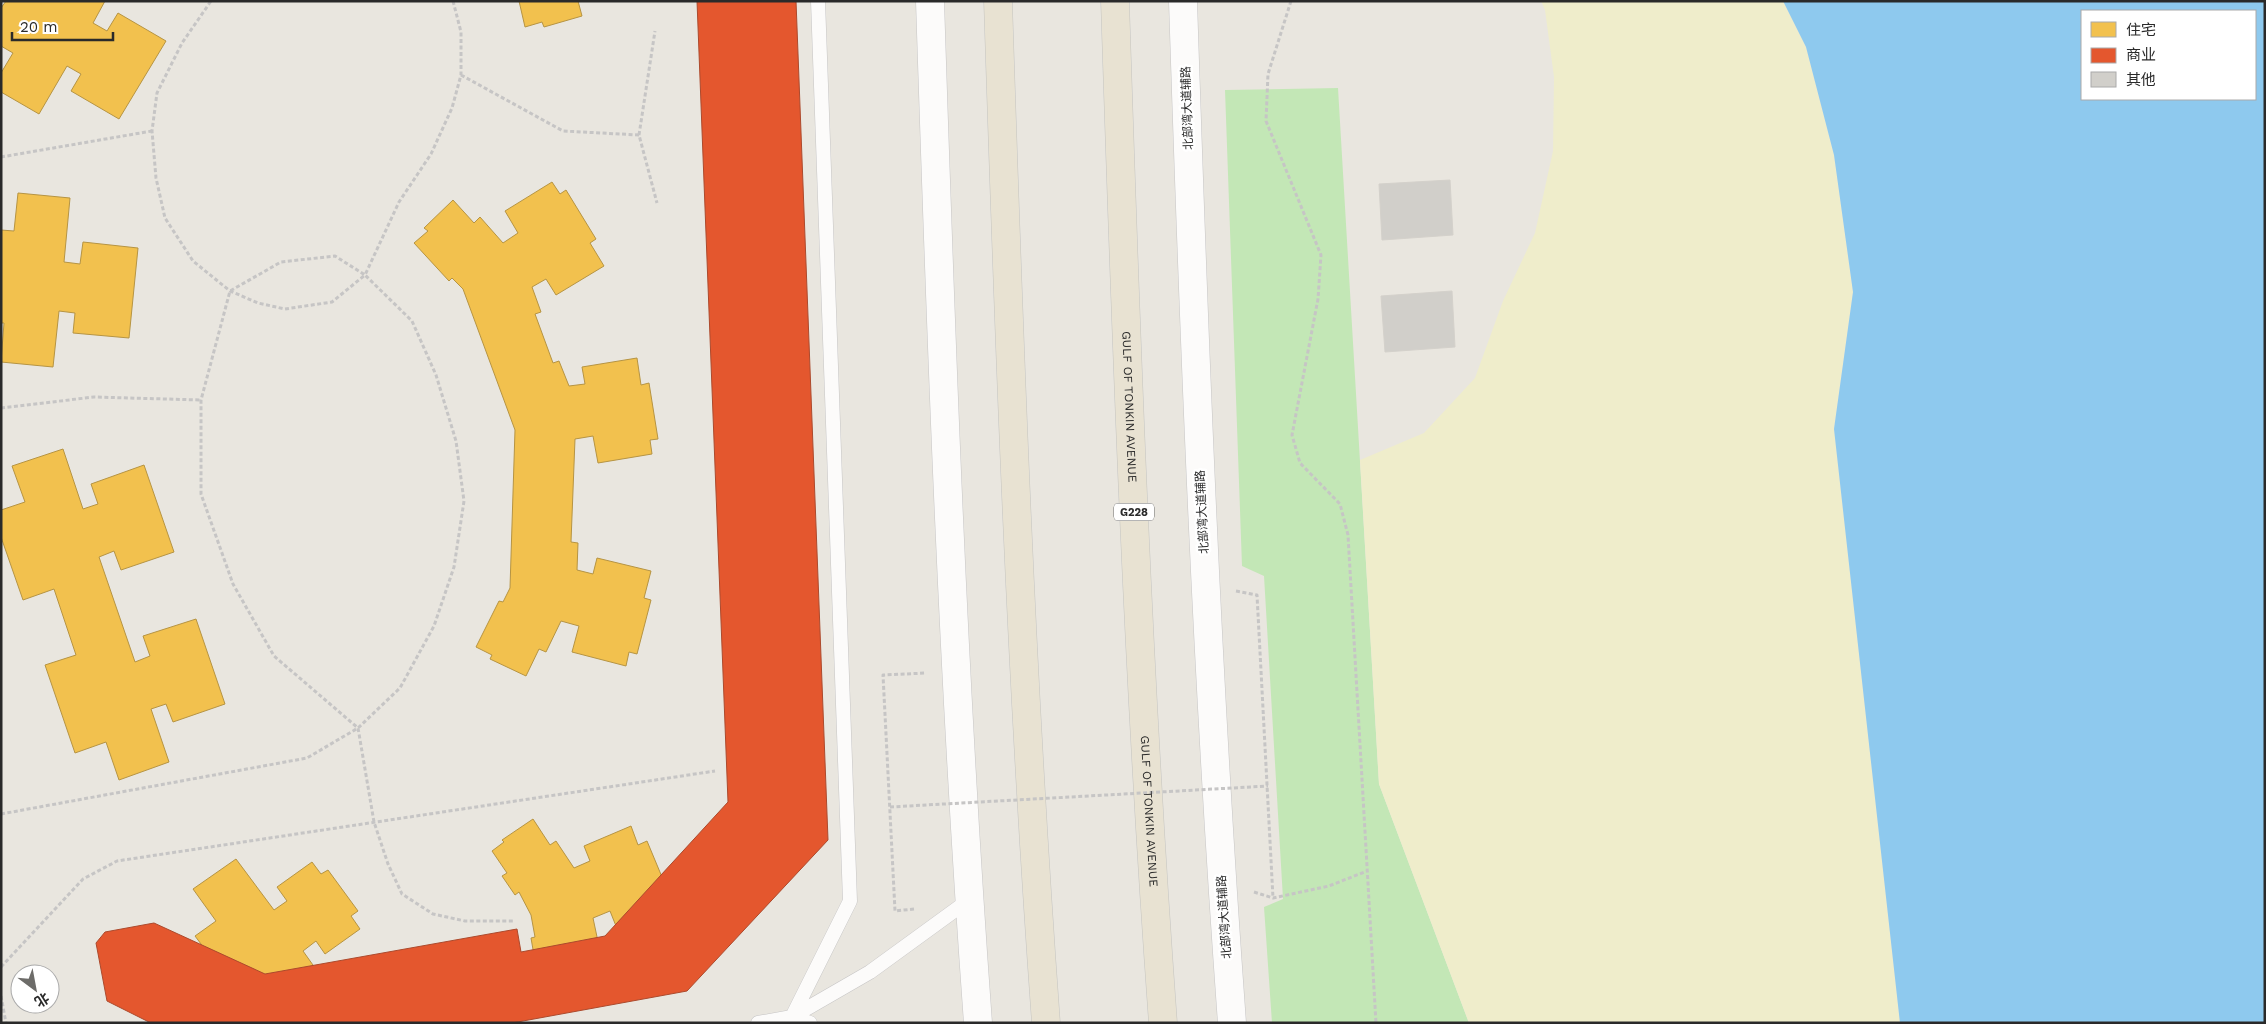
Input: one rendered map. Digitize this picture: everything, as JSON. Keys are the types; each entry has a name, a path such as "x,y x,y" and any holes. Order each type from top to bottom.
{"highway":[{"path":"998,1 1010,387 1037,896 1046,1023"},
{"name":"GULF OF TONKIN AVENUE","path":"1115,1 1127,382 1153,888 1163,1023"}],"main road":[{"path":"930,1 942,390 969,900 978,1023"},
{"name":"北部湾大道辅路","path":"1183,1 1195,379 1222,883 1232,1023"}],"lane":[{"path":"794,1020 850,900 818,1"},
{"path":"794,1020 870,972 969,900"},
{"path":"758,1023 794,1020 810,1023"}],"path":[{"path":"211,1 182,44 157,93 152,131 156,178 165,218 192,261 230,291 258,303 285,309 332,302 365,275 399,202 431,154 452,108 461,75 461,32 452,1"},
{"path":"1291,1 1268,74 1266,121 1321,255 1318,299 1292,435 1300,464 1340,504 1348,535 1376,1023"},
{"path":"655,31 639,135 657,203"},
{"path":"461,75 563,131 639,135"},
{"path":"1,157 152,131"},
{"path":"1,814 306,758 358,728 400,688 434,626 454,567 464,501 456,441 436,375 412,321 365,275 335,256 281,262 230,291 201,400 201,494 233,584 274,656 358,728 374,822 388,864 402,894 434,914 465,921 513,921"},
{"path":"1,408 94,397 201,400"},
{"path":"1258,596 1273,898"},
{"path":"895,911 883,675 956,671"},
{"path":"1,967 84,878 118,861 715,771"},
{"path":"890,808 1268,786"},
{"path":"1222,883 1273,898 1329,886 1367,871"},
{"path":"1,996 6,1023"}],"green space":[{"path":"1338,88 1379,784 1469,1023 1272,1023 1264,907 1283,899 1264,576 1242,566 1225,90"}],"sand":[{"path":"1541,1 1783,1 1806,47 1834,155 1853,292 1834,429 1900,1023 1469,1023 1379,784 1360,460 1424,433 1475,378 1503,301 1535,233 1553,151 1554,77 1545,10"}],"water":[{"path":"1783,1 2265,1 2265,1023 1900,1023 1834,429 1853,292 1834,155 1806,47"}],"building: 住宅":[{"path":"6,1 105,1 93,23 107,31 118,13 166,41 119,119 71,91 81,74 67,66 39,114 1,92 1,73 13,53 1,46 1,8"},
{"path":"519,1 578,1 582,16 544,27 542,22 525,27"},
{"path":"552,182 560,194 566,190 596,239 590,243 604,266 556,295 546,279 532,287 541,312 535,314 553,363 559,361 569,386 585,384 582,367 637,358 641,385 649,383 658,439 650,440 652,454 598,463 593,436 575,439 571,542 578,543 577,570 593,574 597,558 651,571 644,598 651,600 637,654 629,652 626,666 572,652 579,626 561,621 546,652 539,649 526,676 490,659 492,655 476,647 499,601 503,602 510,588 515,430 463,289 452,278 449,281 414,243 428,231 424,228 453,200 474,223 480,217 503,243 518,233 505,211"},
{"path":"18,193 70,198 64,262 80,264 83,242 138,248 129,338 73,333 75,313 59,311 53,367 1,362 4,323 1,323 1,230 14,231"},
{"path":"63,449 83,509 98,504 91,484 144,465 174,552 121,570 114,551 99,557 135,662 150,656 143,636 196,619 225,704 173,722 166,704 151,709 169,762 119,780 106,742 75,753 45,665 76,655 54,589 23,600 1,537 1,510 25,502 12,466"},
{"path":"533,819 550,845 556,841 574,868 590,861 584,846 631,826 638,845 647,841 667,889 658,893 668,916 620,936 610,911 593,918 600,951 592,952 598,983 559,990 558,985 545,987 540,960 535,961 531,938 535,937 531,915 519,892 515,895 502,876 507,873 492,851 504,842 502,840"},
{"path":"236,859 274,910 287,901 277,887 312,862 321,874 328,870 358,911 351,916 360,929 325,954 316,941 303,951 335,996 298,1023 288,1023 269,995 249,1010 238,995 231,1000 200,957 207,952 195,936 216,921 193,889"}],"building: 商业":[{"path":"697,1 796,1 828,840 687,991 512,1023 151,1023 107,1001 96,943 105,932 154,923 265,974 517,929 521,952 605,936 728,802"}],"building: 其他":[{"path":"1450,180 1453,235 1382,240 1379,184"},
{"path":"1452,291 1455,347 1385,352 1381,296"}]}
